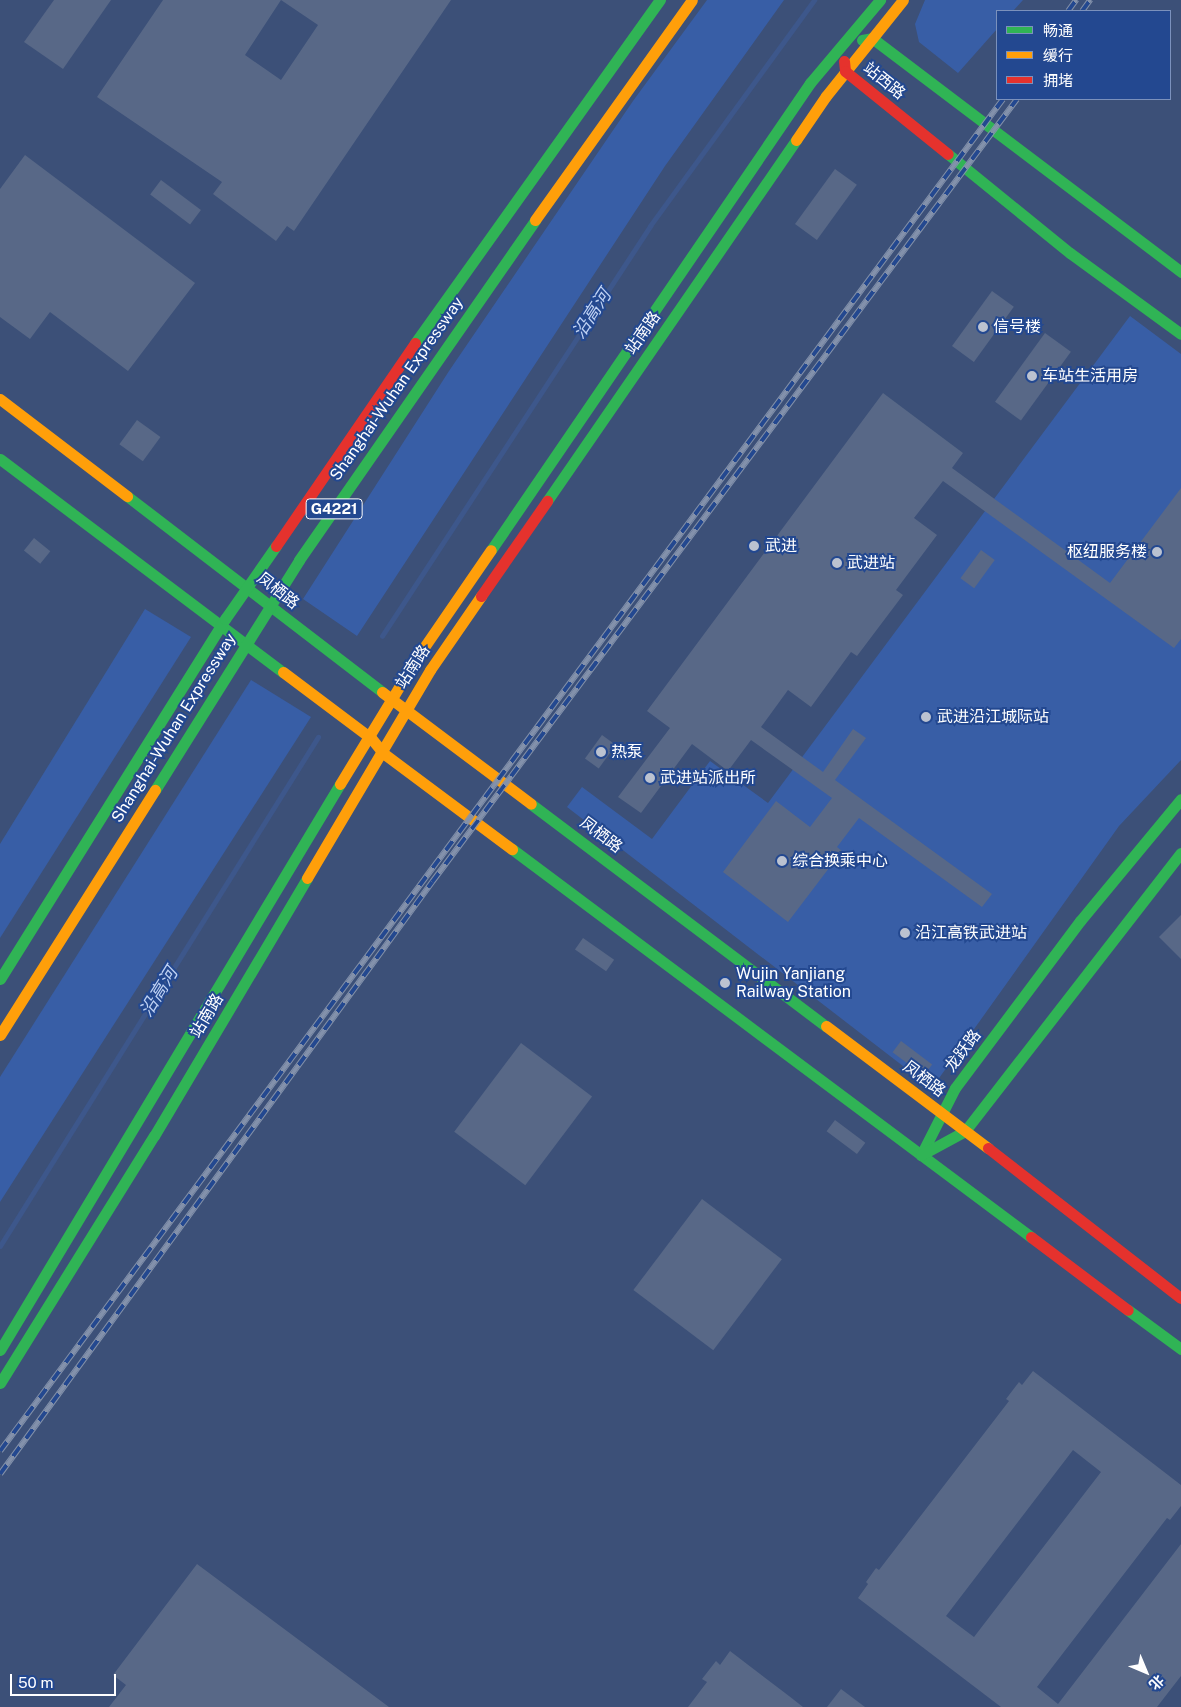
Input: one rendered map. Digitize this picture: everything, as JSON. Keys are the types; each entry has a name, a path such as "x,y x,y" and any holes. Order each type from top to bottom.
{"main road":[{"name":"Shanghai-Wuhan Expressway","path":"0,979 226,619 407,355 660,0"},
{"name":"Shanghai-Wuhan Expressway","path":"0,1035 299,560 508,257 692,0"},
{"name":"站南路","path":"0,1350 371,738 392,700 805,91 880,0"},
{"name":"站南路","path":"0,1383 154,1136 383,753 406,709 845,71 903,0"},
{"name":"站西路","path":"1181,272 872,38 844,44 845,71 1070,253 1181,334"},
{"name":"凤栖路","path":"0,399 392,700 1083,1219 1181,1298"},
{"path":"0,459 371,738 383,753 1181,1349"},
{"name":"龙跃路","path":"921,1155 940,1112 1080,921 1181,799"},
{"path":"921,1155 965,1131 1181,853"}],"shaded area":[{"path":"707,0 784,0 665,166 357,636 303,599 449,371 633,101"},
{"path":"925,0 1023,0 1014,10 996,10 996,30 958,73 919,42 915,24"},
{"path":"1130,316 1181,354 1181,760 1119,826 937,1081 925,1083 567,807 582,787 652,839 710,761 768,803"},
{"path":"145,609 191,637 0,938 0,844"},
{"path":"251,680 311,717 0,1202 0,1077"}],"building":[{"path":"54,0 111,0 63,69 24,42"},
{"path":"163,0 281,0 451,0 294,231 287,226 276,241 213,194 222,182 97,97","holes":["281,0 318,25 281,80 245,55"]},
{"path":"25,155 195,283 128,371 50,312 30,339 0,317 0,189"},
{"path":"835,169 857,185 817,240 795,224"},
{"path":"161,180 201,210 190,224 150,194"},
{"name":"信号楼","path":"992,291 1014,307 974,362 952,346"},
{"name":"车站生活用房","path":"1045,333 1071,352 1021,421 995,402"},
{"name":"武进站","path":"883,393 963,453 952,468 1110,583 1181,488 1181,639 1174,648 943,481 914,518 937,535 896,590 903,595 857,656 851,652 811,707 788,690 761,727 823,772 853,729 866,738 835,780 992,894 982,907 859,818 837,847 842,851 788,922 723,872 776,801 810,827 832,798 751,740 728,771 692,744 641,813 618,797 670,728 647,711"},
{"path":"137,420 160,437 143,461 119,444"},
{"path":"34,538 50,551 40,564 24,550"},
{"path":"981,550 995,560 974,588 960,578"},
{"name":"热泵","path":"602,735 616,745 599,768 585,758"},
{"path":"1181,915 1181,959 1159,937"},
{"path":"583,938 614,960 606,971 575,949"},
{"path":"901,1041 932,1064 924,1076 893,1052"},
{"path":"521,1043 592,1097 525,1185 454,1132"},
{"path":"835,1120 865,1143 857,1154 827,1131"},
{"path":"702,1199 782,1259 713,1350 633,1290"},
{"path":"1033,1371 1181,1485 1181,1506 1170,1520 1167,1518 1037,1687 1058,1704 1181,1544 1181,1676 1157,1707 1001,1707 858,1598 876,1568 879,1570 1009,1401 1006,1399 1019,1382 1022,1385","holes":["1073,1450 1101,1472 974,1637 946,1616"]},
{"path":"197,1564 389,1707 109,1707 126,1685 113,1675"},
{"path":"730,1651 803,1707 688,1707 707,1682 702,1679 716,1661 720,1665"},
{"path":"841,1689 865,1707 827,1707"}],"waterway":[{"name":"沿高河","path":"382,636 650,226 814,0"},
{"name":"沿高河","path":"0,1246 318,737"}],"railway":[{"path":"1069,10 1076,0"},
{"path":"1083,10 1090,0"},
{"path":"0,1451 1002,100"},
{"path":"0,1474 432,882 1016,100"}],"traffic: fast":[{"path":"415,343 660,0"},
{"path":"491,550 810,83 880,0"},
{"path":"862,40 872,38 1181,272"},
{"path":"547,501 796,140"},
{"path":"948,154 1070,253 1181,334"},
{"path":"155,790 299,560 535,220"},
{"path":"0,459 283,672"},
{"path":"127,496 382,692"},
{"path":"0,979 225,619 276,546"},
{"path":"0,1350 340,784"},
{"path":"921,1155 955,1088 1080,921 1181,799"},
{"path":"531,804 826,1026"},
{"path":"512,849 1031,1237"},
{"path":"921,1155 965,1131 1181,853"},
{"path":"0,1383 154,1136 307,878"},
{"path":"1128,1310 1181,1349"}],"traffic: slow":[{"path":"535,220 692,0"},
{"path":"796,140 826,96 903,0"},
{"path":"0,399 127,496"},
{"path":"340,784 416,659 491,550"},
{"path":"307,878 430,670 481,596"},
{"path":"283,672 371,738 383,753 512,849"},
{"path":"382,692 531,804"},
{"path":"0,1035 155,790"},
{"path":"826,1026 988,1148"}],"traffic: jam":[{"path":"844,61 845,71 948,154"},
{"path":"276,546 415,343"},
{"path":"481,596 547,501"},
{"path":"988,1148 1181,1298"},
{"path":"1031,1237 1128,1310"}],"place":[{"name":"信号楼","path":"983,327"},
{"name":"车站生活用房","path":"1032,376"},
{"name":"武进","path":"754,546"},
{"name":"枢纽服务楼","path":"1157,552"},
{"name":"武进站","path":"837,563"},
{"name":"武进沿江城际站","path":"926,717"},
{"name":"热泵","path":"601,752"},
{"name":"武进站派出所","path":"650,778"},
{"name":"综合换乘中心","path":"782,861"},
{"name":"沿江高铁武进站","path":"905,933"},
{"name":"Wujin Yanjiang Railway Station","path":"725,983"}]}
